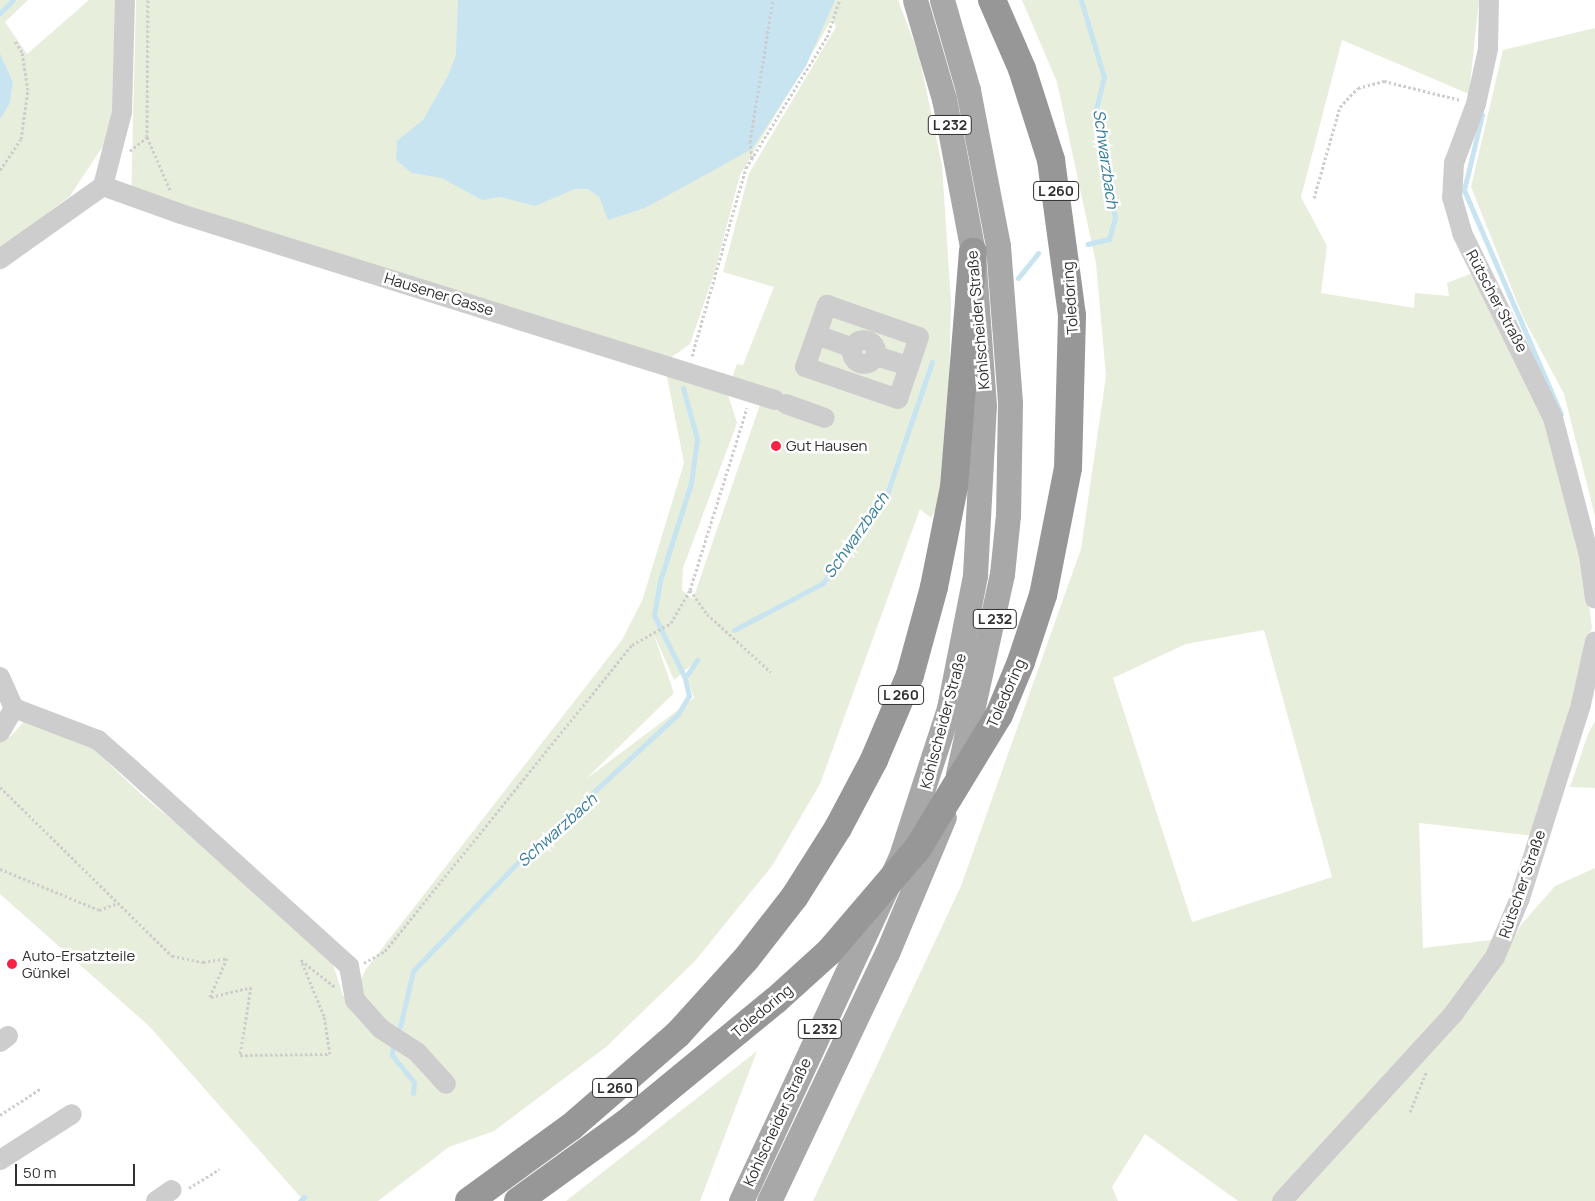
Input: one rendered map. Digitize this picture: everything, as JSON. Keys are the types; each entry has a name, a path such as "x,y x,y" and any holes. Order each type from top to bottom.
{"highway":[{"name":"Toledoring","path":"518,1201 626,1123 776,1000 829,952 918,848 999,715 1021,662 1043,595 1068,468 1072,316 1051,160 1022,69 992,0"},
{"name":"L 260","path":"469,1201 570,1127 678,1034 746,959 795,896 838,828 874,760 910,674 954,487 964,394 973,252"}],"main road":[{"name":"Kohlscheider Straße","path":"741,1201 900,859 948,708 982,516 984,406 973,252 944,99 915,0"},
{"name":"Kohlscheider Straße","path":"769,1201 930,857 959,772 1002,574 1008,515 1010,403 1003,283 968,90 942,0"}],"street":[{"path":"0,259 103,186 122,112 125,0"},
{"name":"Rütscher Straße","path":"1489,0 1488,49 1476,104 1454,163 1452,197 1462,233 1553,418 1589,555 1595,599"},
{"name":"Hausener Gasse","path":"103,186 181,214 687,372 826,418"},
{"path":"827,305 919,337 909,366 898,399 806,367 827,305"},
{"path":"817,335 852,348 853,358 861,365 876,356 909,366"},
{"name":"Rütscher Straße","path":"1282,1201 1454,1013 1495,957 1520,898 1581,704 1595,642"},
{"path":"0,677 14,708 98,740 349,966 355,1000 381,1028 417,1052 446,1084"},
{"path":"0,732 14,708"},
{"path":"0,1160 72,1114"},
{"path":"156,1201 177,1191"}],"path":[{"path":"148,0 147,137 181,214"},
{"path":"752,159 750,142 774,0"},
{"path":"687,372 752,159 827,37 840,0"},
{"path":"0,170 21,139 28,90 22,52 14,39"},
{"path":"1314,198 1340,107 1358,88 1384,81 1476,104"},
{"path":"0,787 172,956 203,962 227,958 210,997 251,987 240,1055 330,1054 324,1016 301,960 336,988 349,966 385,951 644,634 671,623 690,590 752,393"},
{"path":"690,590 721,628 771,672"},
{"path":"0,869 99,910 118,903"},
{"path":"0,1115 40,1089"},
{"path":"177,1191 219,1169"}],"green space":[{"path":"0,0 28,0 5,22 27,54 89,0 116,0 113,107 103,146 70,196 0,249 0,120 10,103 13,82 0,53"},
{"path":"136,0 898,0 919,55 942,165 951,302 948,428 938,506 931,518 920,509 820,784 772,866 695,961 606,1047 494,1131 449,1147 378,1201 304,1201 149,1026 0,894 0,735 4,739 11,736 28,717 81,737 142,795 329,951 343,996 356,990 366,969 622,640 642,601 684,463 666,372 131,203","holes":["832,19 836,27 749,173 723,272 774,287 743,365 737,364 731,381 764,393 693,599 682,590 683,568 737,423 728,395 669,359 690,344 715,271 740,175","653,632 674,680 696,661 688,681 694,698 586,779 674,693"]},
{"path":"1022,0 1479,0 1469,94 1342,40 1301,197 1327,246 1321,293 1414,308 1415,293 1449,296 1447,283 1475,272 1542,413 1581,546 1592,627 1534,836 1419,823 1423,948 1499,939 1500,962 1521,925 1555,886 1595,868 1595,1201 1238,1201 1145,1134 1112,1187 1118,1201 813,1201 961,886 1081,549 1106,376 1096,263 1057,82","holes":["1264,630 1332,877 1192,922 1113,678 1186,644"]},
{"path":"1595,28 1595,516 1564,394 1523,317 1471,187 1503,50"},
{"path":"1595,721 1595,788 1570,787 1588,734"},
{"path":"757,1051 700,1201 566,1201"}],"water":[{"path":"458,0 835,0 806,66 752,149 645,208 608,220 599,197 588,189 575,189 535,206 500,197 482,200 442,178 412,173 396,160 397,141 423,120 448,76 456,55"},
{"path":"0,53 13,82 10,103 0,120"}],"waterway":[{"path":"0,13 13,0"},
{"name":"Schwarzbach","path":"1081,0 1104,77 1096,109 1115,218 1109,239 1088,244"},
{"path":"1482,115 1464,190 1561,414"},
{"name":"Schwarzbach","path":"1018,278 1038,253"},
{"name":"Schwarzbach","path":"734,630 823,583 886,497 932,362"},
{"path":"683,388 697,439 691,483 660,581 654,615 685,678"},
{"name":"Schwarzbach","path":"400,1027 413,971 521,859 678,714 689,696 685,678 697,660"},
{"name":"Schwarzbach","path":"393,1044 392,1055 414,1082 413,1093"},
{"name":"Schwarzbach","path":"300,1201 304,1197"}],"place":[{"name":"Gut Hausen","path":"776,446"},
{"name":"Auto-Ersatzteile Günkel","path":"12,964"}]}
